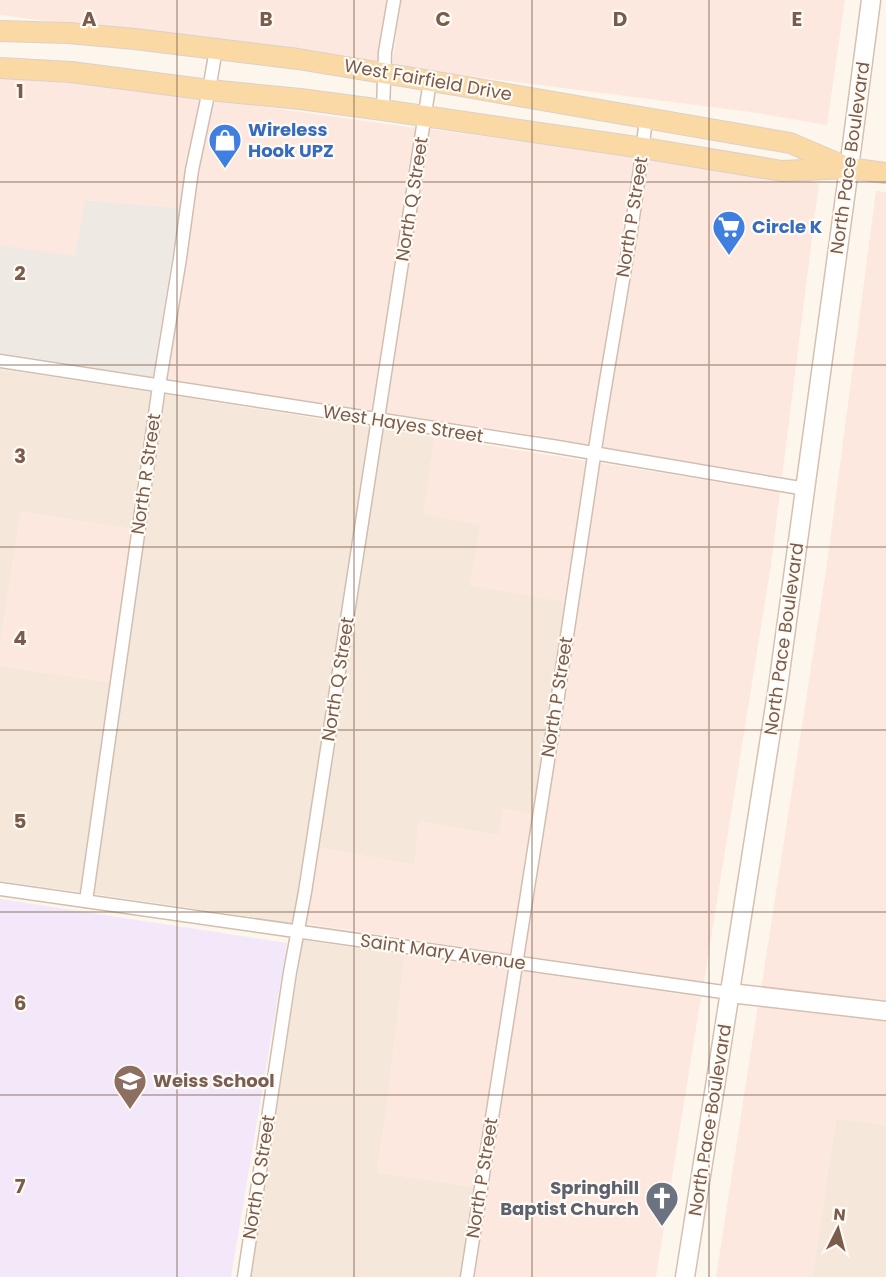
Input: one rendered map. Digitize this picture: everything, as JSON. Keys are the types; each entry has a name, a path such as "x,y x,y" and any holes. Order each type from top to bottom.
{"main road":[{"name":"North Pace Boulevard","path":"685,1277 778,687 871,0"},
{"name":"West Fairfield Drive","path":"0,31 68,33 135,39 385,73 790,143 849,168"},
{"name":"West Fairfield Drive","path":"0,68 71,72 300,99 643,148 782,171 849,168 886,173"},
{"name":"Saint Mary Avenue","path":"730,993 886,1011"}],"street":[{"path":"383,110 385,52 394,0"},
{"name":"North R Street","path":"86,901 159,386 192,170 216,49"},
{"name":"North Q Street","path":"244,1277 430,81"},
{"name":"North P Street","path":"467,1277 646,118"},
{"name":"West Hayes Street","path":"0,361 552,446 806,489"},
{"name":"Saint Mary Avenue","path":"0,888 730,993"}],"shaded area":[{"path":"0,0 388,0 379,64 0,15"},
{"path":"401,0 845,0 827,125 750,112 392,66"},
{"path":"0,77 70,80 201,98 180,208 86,200 75,257 0,245"},
{"path":"214,100 416,128 372,411 167,379 199,171"},
{"path":"430,129 634,157 589,445 386,413"},
{"path":"648,159 819,183 782,477 603,447"},
{"path":"876,191 886,192 886,1004 761,989 826,571"},
{"path":"85,200 180,208 153,377 0,353 0,245 75,256"},
{"path":"0,369 151,392 132,529 21,512 0,647"},
{"path":"165,394 370,427 292,923 94,894"},
{"path":"383,429 435,437 424,514 481,524 470,585 565,601 532,815 503,809 500,836 419,821 415,865 319,848"},
{"path":"435,437 587,461 552,687 565,602 469,585 481,525 424,514"},
{"path":"600,463 780,492 771,565 704,982 524,956"},
{"path":"21,512 132,529 110,682 0,666 0,647"},
{"path":"0,666 110,682 80,892 0,881"},
{"path":"503,809 532,815 511,954 306,924 319,848 415,865 419,821 499,836"},
{"name":"Weiss School","path":"0,899 287,943 231,1277 0,1277"},
{"path":"303,940 405,955 377,1172 474,1187 460,1277 250,1277"},
{"path":"405,955 508,969 474,1187 377,1172"},
{"path":"522,971 701,997 656,1277 474,1277"},
{"path":"758,1005 886,1019 886,1125 836,1119 812,1277 716,1277"},
{"path":"836,1118 886,1125 886,1277 812,1277"}],"place":[{"name":"Wireless Hook UPZ","path":"225,169"},
{"name":"Circle K","path":"729,256"},
{"name":"Weiss School","path":"130,1110"},
{"name":"Springhill Baptist Church","path":"662,1227"}]}
